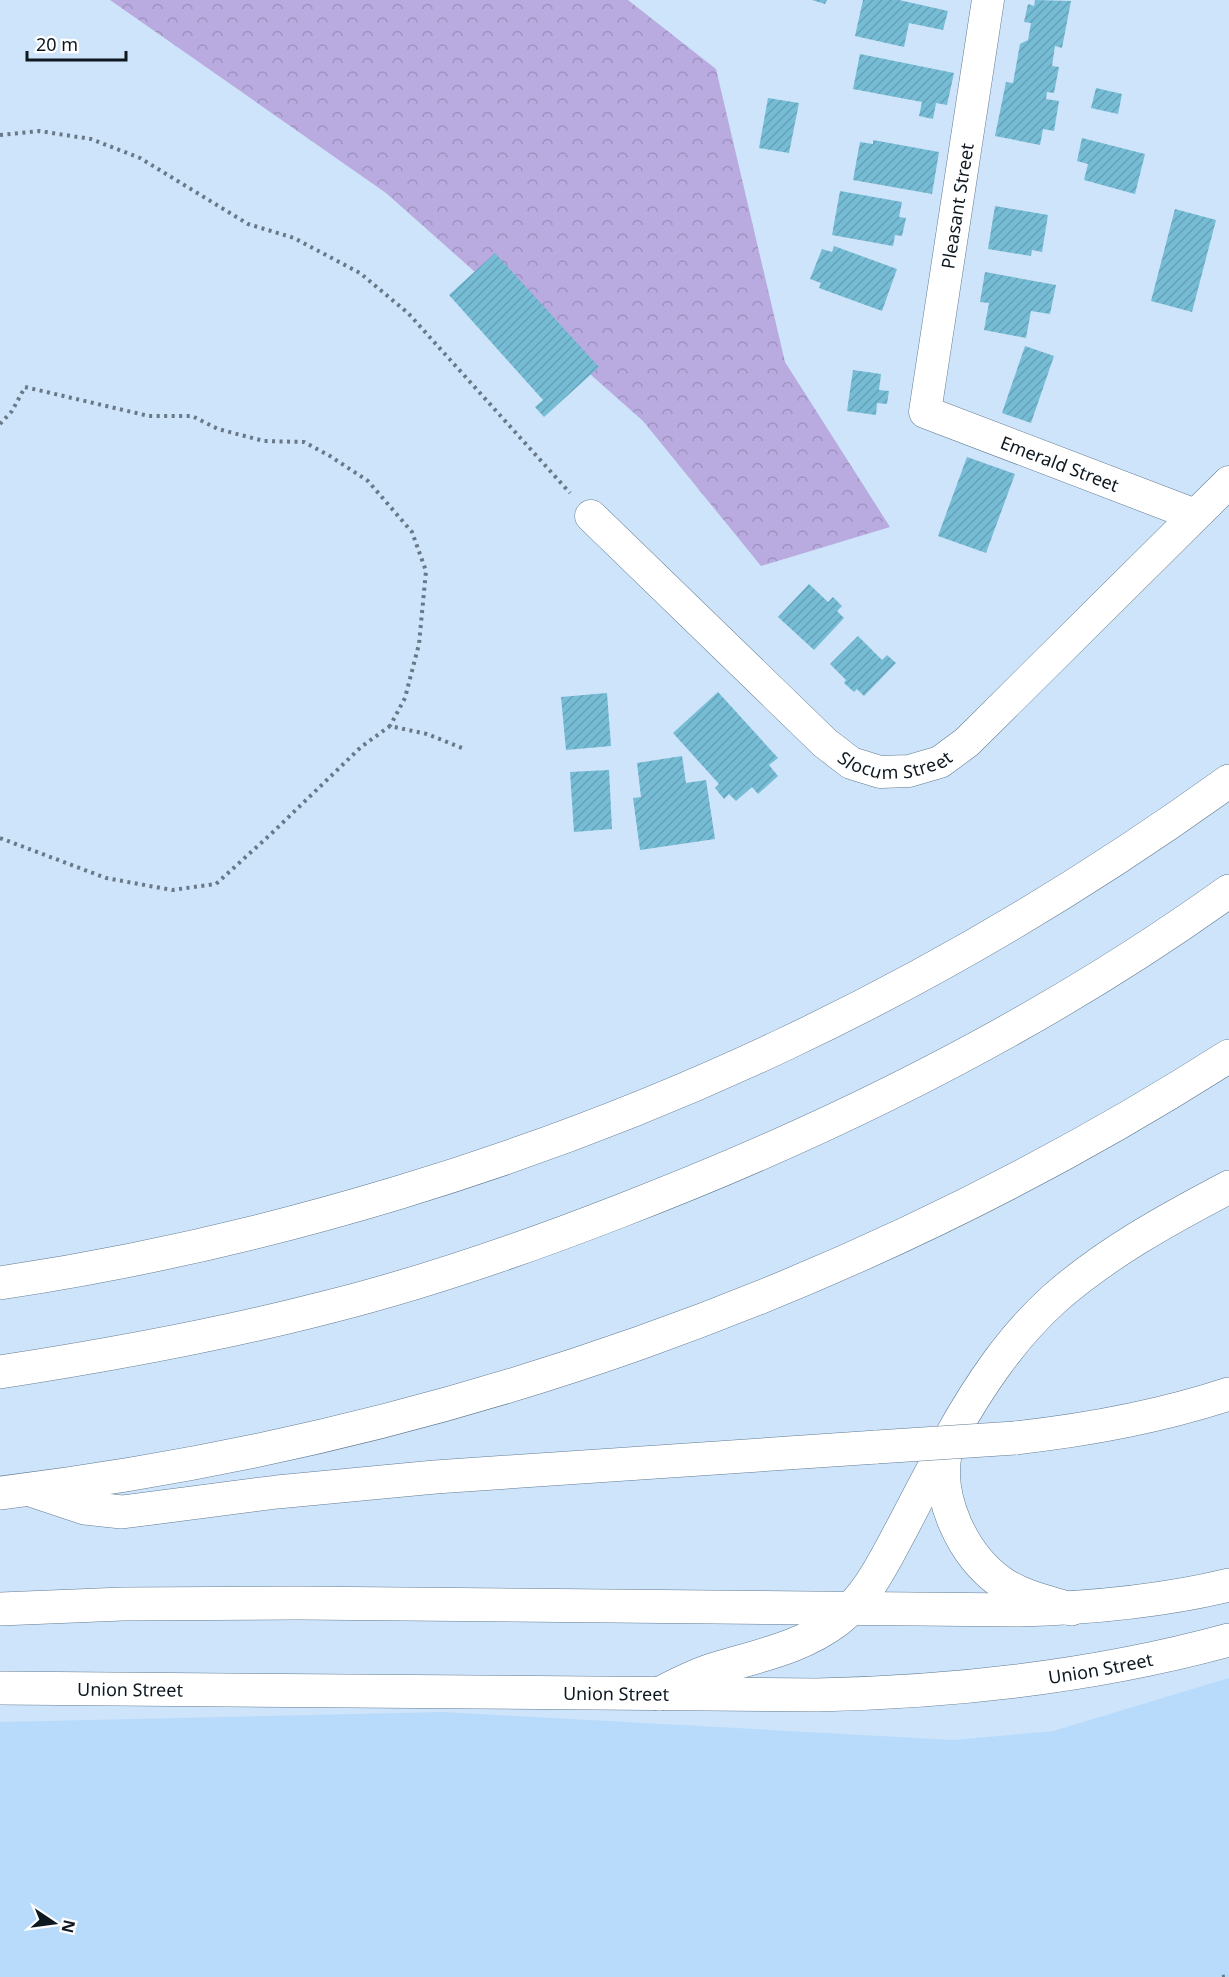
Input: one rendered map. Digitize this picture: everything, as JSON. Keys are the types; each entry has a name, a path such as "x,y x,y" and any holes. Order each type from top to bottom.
{"main road":[{"path":"0,1283 163,1253 373,1199 519,1152 673,1094 834,1020 996,932 1120,857 1229,781"},
{"path":"0,1372 227,1331 331,1307 485,1261 647,1201 763,1153 914,1083 984,1046 1146,947 1229,891"},
{"path":"15,1491 187,1464 306,1440 465,1399 644,1343 824,1272 955,1211 1091,1139 1229,1056"},
{"path":"658,1694 709,1671 798,1644 838,1620 860,1599 876,1576 950,1437 992,1369 1034,1318 1095,1267 1129,1244 1229,1187"},
{"path":"15,1491 85,1508 122,1512 277,1492 424,1478 1014,1438 1082,1430 1138,1420 1229,1394"},
{"path":"950,1437 944,1456 943,1482 948,1506 962,1538 986,1570 1003,1584 1032,1598 1071,1609"},
{"path":"0,1609 123,1604 253,1603 1071,1609 1158,1600 1229,1585"},
{"name":"Union Street","path":"0,1688 874,1694 981,1686 1077,1674 1184,1652 1229,1640"}],"street":[{"name":"Pleasant Street","path":"925,412 988,0"},
{"name":"Emerald Street","path":"925,412 1195,515"},
{"name":"Slocum Street","path":"591,516 825,743 851,763 880,772 909,771 940,762 967,742 1229,482"}],"path":[{"path":"0,135 39,131 91,138 140,158 248,224 294,238 360,273 408,314 591,516"},
{"path":"0,424 12,411 25,387 149,416 192,416 218,429 264,441 304,442 368,481 412,532 426,571 419,644 405,698 390,726 361,747 216,884 172,890 106,878 0,838"},
{"path":"390,726 427,734 462,748"},
{"path":"1222,1977 1229,1976"}],"shaded area":[{"path":"1229,1678 1229,1977 0,1977 0,1722 443,1712 953,1740 1053,1731"}],"green space":[{"path":"110,0 628,0 716,69 785,362 890,527 761,566 643,421 386,193"}],"building":[{"path":"812,0 827,0 825,4"},
{"path":"863,0 899,0 948,11 943,30 909,23 904,47 855,36"},
{"path":"1035,0 1071,1 1062,48 1055,46 1052,66 1059,67 1054,93 1047,92 1046,99 1059,101 1054,131 1043,129 1040,145 995,136 1006,82 1013,83 1020,44 1028,40 1031,23 1024,22 1028,4 1034,6"},
{"path":"860,54 954,73 947,105 936,103 933,119 919,116 922,102 853,89"},
{"path":"1096,88 1122,94 1118,114 1091,108"},
{"path":"768,98 799,103 789,153 759,148"},
{"path":"1082,138 1145,154 1135,194 1084,180 1088,164 1077,161"},
{"path":"873,140 939,152 932,194 853,180 860,142 873,144"},
{"path":"840,191 902,202 899,217 906,218 902,236 895,235 893,246 832,235"},
{"path":"995,206 1048,215 1042,252 1032,250 1031,256 988,249"},
{"path":"1175,209 1216,220 1192,312 1151,301"},
{"path":"834,246 897,269 882,311 819,288 821,283 810,279 822,249 832,252"},
{"path":"495,253 599,367 544,417 535,407 543,400 449,295"},
{"path":"985,272 1056,285 1050,314 1031,311 1026,338 984,330 989,303 980,302"},
{"path":"1025,346 1054,356 1031,423 1002,413"},
{"path":"853,370 881,374 879,390 889,391 887,404 877,403 876,415 847,411"},
{"path":"967,457 1015,474 986,553 938,536"},
{"path":"809,584 828,602 833,597 842,606 837,611 844,618 814,650 778,617"},
{"path":"858,636 882,660 887,655 896,663 864,696 857,689 854,692 844,683 846,680 830,664"},
{"path":"718,692 778,758 769,765 778,776 758,794 752,787 736,801 729,794 724,799 715,788 719,784 673,733"},
{"path":"607,693 611,746 566,750 561,697"},
{"path":"682,756 686,783 706,780 715,839 640,850 633,798 641,797 637,763"},
{"path":"609,770 612,829 574,832 570,772"}]}
